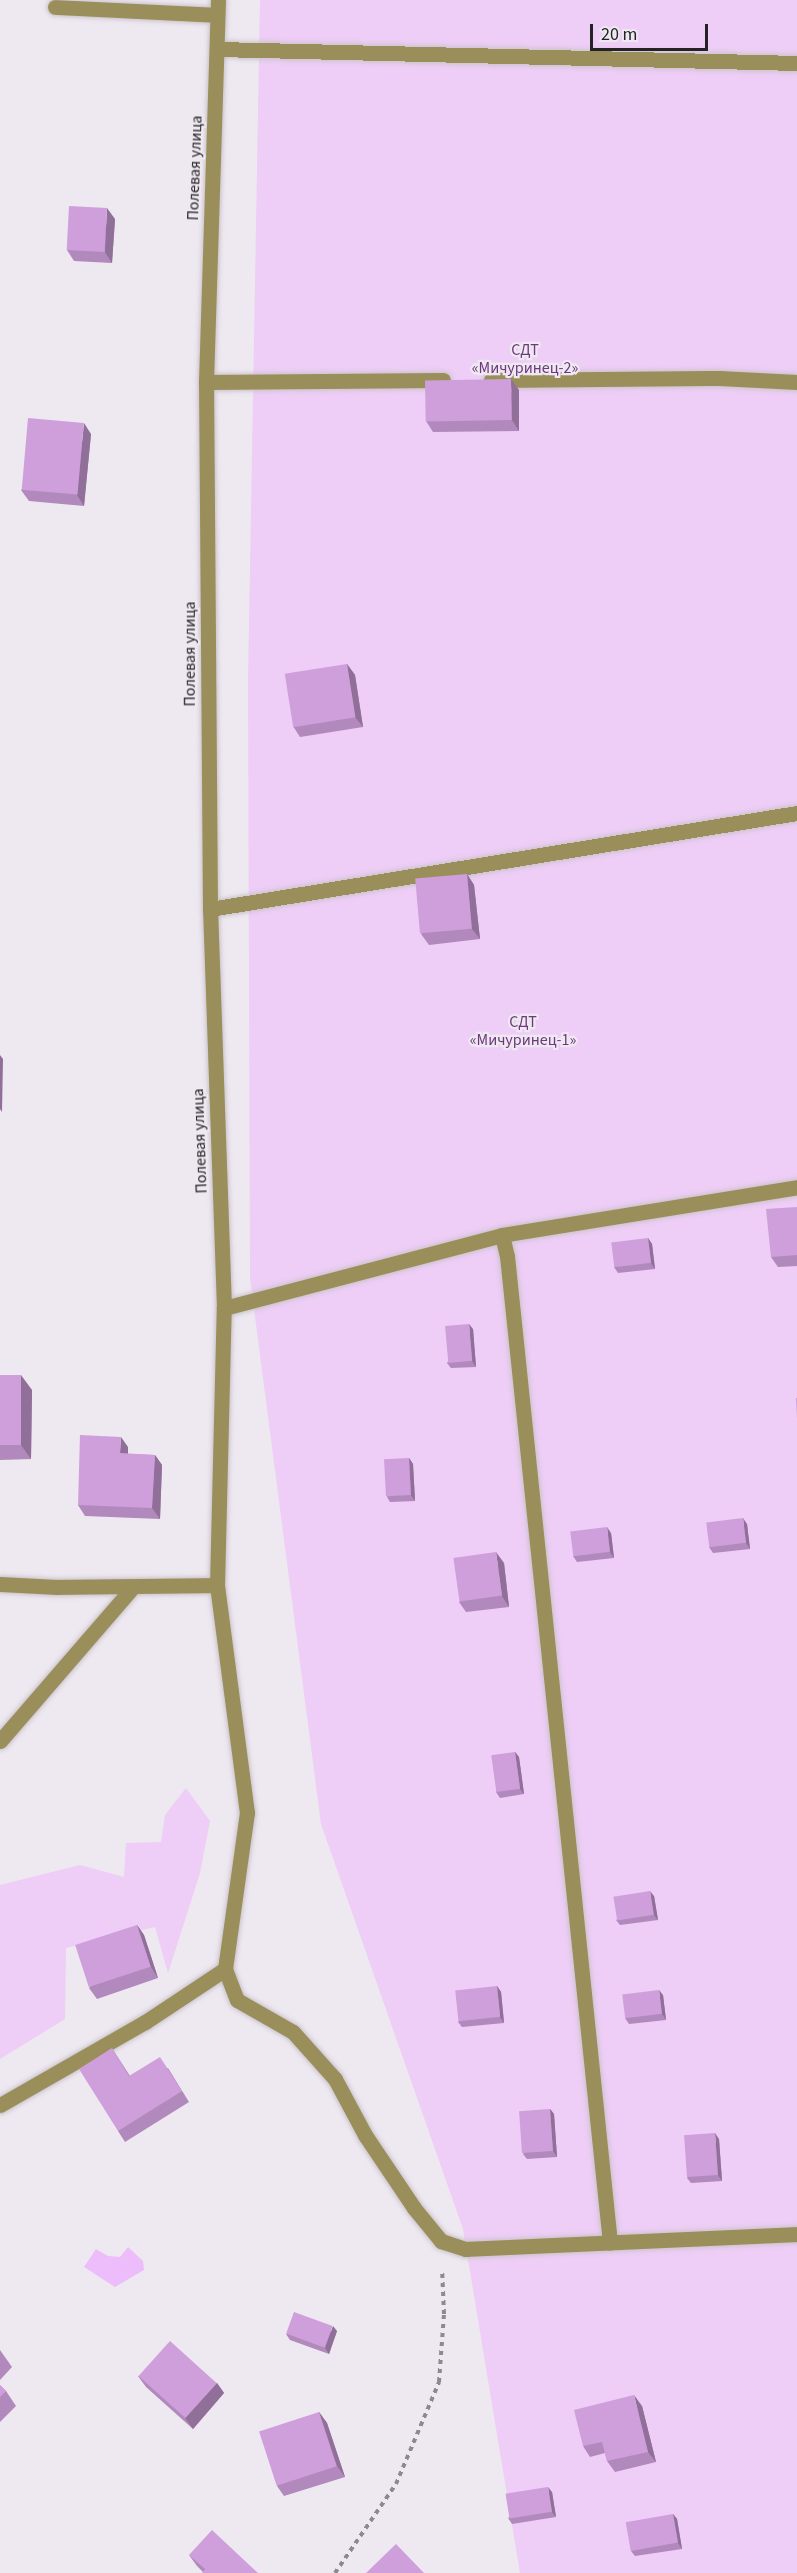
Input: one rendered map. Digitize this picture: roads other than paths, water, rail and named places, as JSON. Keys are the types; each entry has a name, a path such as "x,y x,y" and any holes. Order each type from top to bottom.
{"street":[{"path":"55,7 217,7"},
{"name":"Полевая улица","path":"217,7 206,382 210,909 225,1308 217,1585 247,1813 225,1969"},
{"path":"217,49 797,63"},
{"path":"481,380 720,378 797,382"},
{"path":"206,382 457,380"},
{"path":"210,909 797,813"},
{"path":"225,1308 502,1235 797,1187"},
{"path":"502,1235 509,1268 610,2243"},
{"path":"0,1584 57,1587 217,1585"},
{"path":"0,1741 134,1587"},
{"path":"0,2105 145,2022 225,1969 237,2000 292,2032 335,2079 365,2135 441,2241 466,2249 797,2234"}],"park label":[{"name":"СДТ «Мичуринец-2»","path":"525,359"},
{"name":"СДТ «Мичуринец-1»","path":"523,1031"}]}
